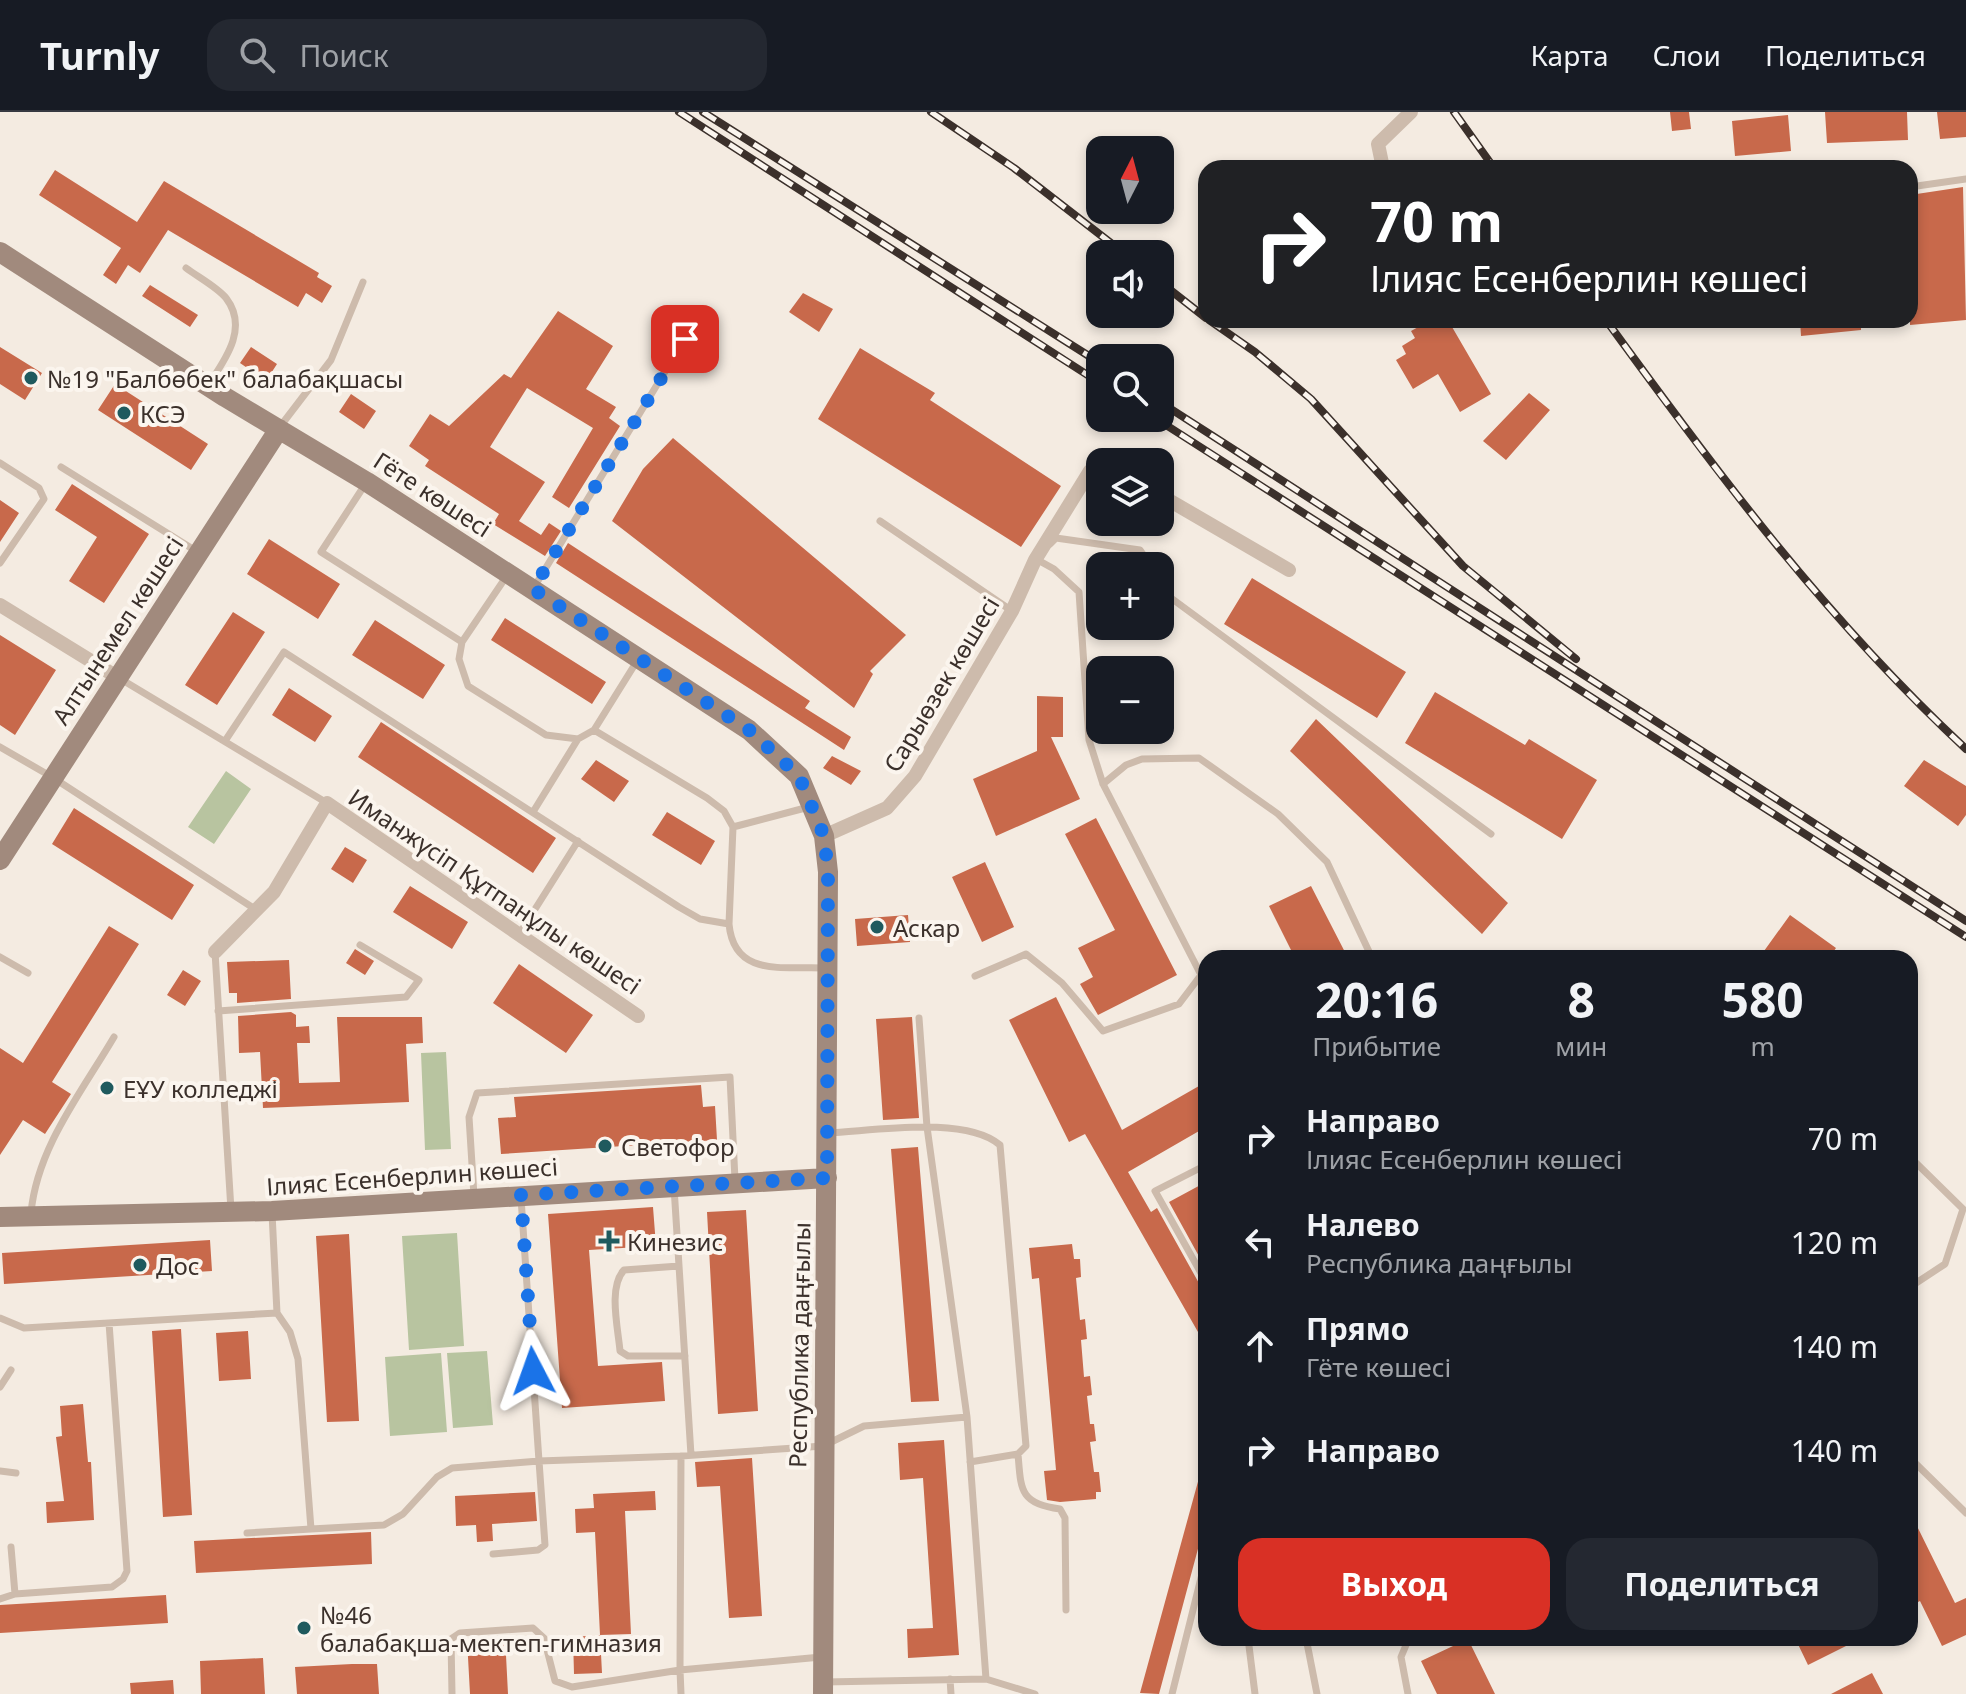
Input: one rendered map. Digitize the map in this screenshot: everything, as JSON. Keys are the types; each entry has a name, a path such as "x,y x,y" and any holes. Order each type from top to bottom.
{"main road":[{"name":"Гёте көшесі","path":"0,252 208,386 367,482 749,730 799,776 815,806"},
{"name":"Алтынемел көшесі","path":"0,860 279,429"},
{"name":"Республика даңғылы","path":"815,806 824,836 828,872 825,968 827,1178 823,1688"},
{"name":"Ілияс Есенберлин көшесі","path":"0,1217 272,1211 827,1178"}],"street":[{"path":"1381,160 1378,144 1411,112"},
{"name":"Сарыөзек көшесі","path":"824,836 887,808 915,776 1012,611 1035,560 1086,477"},
{"path":"1174,503 1289,570"},
{"path":"0,605 117,677"},
{"path":"215,952 274,892 327,803"},
{"name":"Иманжүсіп Құтпанұлы көшесі","path":"327,803 638,1016"}],"lane":[{"path":"1918,186 1966,179"},
{"path":"186,268 226,298 236,324 231,350 208,386"},
{"path":"279,429 331,360 363,282"},
{"path":"533,589 700,314"},
{"path":"0,463 39,488 44,499 0,563"},
{"path":"61,467 198,552"},
{"path":"367,482 321,552 462,642"},
{"path":"880,521 1012,611"},
{"path":"1141,552 1056,538 1035,560 1054,569 1079,592 1089,740 1103,784 1198,969"},
{"path":"509,574 462,642 459,659 468,686 546,735 578,739"},
{"path":"1174,600 1491,834"},
{"path":"225,741 284,652 700,919 729,924"},
{"path":"533,812 578,739 594,730 640,657"},
{"path":"117,677 327,803"},
{"path":"594,730 724,811 733,827 729,924 738,955 753,965 825,968"},
{"path":"0,747 52,777 255,909"},
{"path":"1103,784 1126,765 1142,759 1199,758 1278,814 1327,862 1368,950"},
{"path":"733,827 815,806"},
{"path":"518,936 578,841"},
{"path":"218,1011 406,997 419,980 360,945"},
{"path":"215,952 231,1212"},
{"path":"975,976 1026,954 1062,983 1103,1031 1179,1004 1198,979"},
{"path":"0,957 28,973"},
{"path":"919,1018 927,1127 967,1417 986,1679"},
{"path":"31,1216 34,1187 48,1149 114,1037"},
{"path":"474,1198 469,1117 477,1093 730,1077 735,1182"},
{"path":"827,1133 927,1127 988,1135 1000,1145 1026,1446 1018,1454 970,1462"},
{"path":"1918,1165 1963,1209 1945,1264 1918,1282"},
{"path":"1198,1169 1155,1191 1198,1268"},
{"path":"674,1185 691,1455"},
{"path":"493,1554 538,1550 545,1545 521,1195"},
{"path":"272,1211 277,1313 290,1332 298,1359 311,1529"},
{"path":"679,1266 624,1270 620,1274 616,1286 620,1351 628,1356 685,1356"},
{"path":"0,1318 24,1328 277,1313"},
{"path":"0,1599 15,1594 112,1587 123,1579 127,1571 109,1323"},
{"path":"0,1387 11,1370"},
{"path":"247,1533 384,1525 403,1514 437,1477 452,1468 823,1446 864,1426 967,1417"},
{"path":"1018,1454 1022,1491 1044,1507 1060,1509 1065,1518 1066,1610"},
{"path":"681,1456 681,1694"},
{"path":"1918,1466 1966,1513"},
{"path":"0,1471 16,1473"},
{"path":"11,1547 15,1594"},
{"path":"1172,1694 1198,1590"},
{"path":"452,1694 449,1654 451,1639 460,1633 533,1628 544,1638 555,1681 572,1687 680,1670 823,1657"},
{"path":"1249,1646 1255,1694"},
{"path":"1308,1646 1317,1694"},
{"path":"1406,1646 1401,1657 1408,1694"},
{"path":"950,1679 951,1694"},
{"path":"823,1688 986,1679 1035,1694"}],"green space":[{"path":"226,771 251,789 214,844 188,827"},
{"path":"446,1052 451,1149 425,1150 421,1053"},
{"path":"457,1233 464,1346 409,1350 402,1236"},
{"path":"487,1351 493,1425 453,1428 447,1353"},
{"path":"441,1353 447,1432 390,1436 385,1357"}],"building":[{"path":"1670,112 1689,112 1691,129 1672,131"},
{"path":"1825,112 1907,112 1908,140 1827,143"},
{"path":"1937,112 1966,112 1966,137 1940,139"},
{"path":"1788,115 1791,151 1735,156 1732,121"},
{"path":"55,170 137,222 164,181 319,273 317,277 332,286 322,303 306,293 298,307 168,230 140,273 128,265 116,284 103,275 121,248 39,195"},
{"path":"1963,187 1966,320 1918,324 1918,194"},
{"path":"150,285 198,315 190,327 142,296"},
{"path":"803,293 833,309 819,332 789,312"},
{"path":"558,311 613,346 586,389 616,407 609,418 620,426 569,508 552,497 593,428 527,388 490,447 545,482 519,521 541,535 549,523 561,531 545,556 493,524 499,514 425,466 429,460 409,446 430,414 449,426 504,374 511,378"},
{"path":"1416,328 1453,328 1491,394 1460,412 1438,374 1413,389 1396,360 1406,354 1402,346 1415,338 1411,331"},
{"path":"1800,328 1861,328 1861,330 1801,336"},
{"path":"0,347 42,373 25,400 0,384"},
{"path":"251,347 277,364 266,381 240,363"},
{"path":"860,348 935,393 930,400 1061,486 1021,547 818,419"},
{"path":"115,384 208,444 191,470 98,410"},
{"path":"1529,393 1550,410 1506,460 1483,441"},
{"path":"351,394 376,411 364,429 339,412"},
{"path":"673,438 906,635 870,671 873,674 854,708 612,521 643,469"},
{"path":"72,484 149,534 104,603 69,581 97,537 55,510"},
{"path":"0,500 19,513 0,542"},
{"path":"269,539 340,584 318,619 247,574"},
{"path":"568,543 810,701 805,708 851,737 844,750 556,563"},
{"path":"1252,578 1406,672 1377,718 1224,624"},
{"path":"233,612 265,632 217,705 185,685"},
{"path":"505,618 606,682 592,704 491,640"},
{"path":"375,620 445,665 423,699 352,655"},
{"path":"0,635 56,670 15,735 0,725"},
{"path":"289,688 332,716 315,742 272,715"},
{"path":"1435,692 1525,745 1529,739 1597,780 1562,839 1405,743"},
{"path":"1037,696 1063,697 1063,737 1051,737 1080,799 996,836 973,779 1037,751"},
{"path":"1316,719 1508,903 1482,934 1290,751"},
{"path":"381,722 556,838 533,873 358,757"},
{"path":"832,756 861,771 851,785 823,768"},
{"path":"596,760 629,781 614,802 581,779"},
{"path":"1924,760 1966,786 1966,815 1958,826 1904,786"},
{"path":"74,808 194,885 172,920 52,844"},
{"path":"667,812 715,841 701,865 652,835"},
{"path":"1096,818 1177,975 1098,1015 1080,984 1093,977 1078,948 1115,930 1065,834"},
{"path":"345,847 367,860 353,883 331,869"},
{"path":"985,862 1014,927 982,942 952,877"},
{"path":"410,886 468,922 452,949 393,912"},
{"path":"1311,886 1344,950 1291,950 1269,906"},
{"path":"908,915 910,942 857,946 855,919"},
{"path":"1790,915 1836,948 1835,950 1765,950"},
{"path":"109,926 139,944 52,1082 71,1094 45,1134 23,1120 0,1155 0,1048 23,1063"},
{"path":"355,949 374,961 365,975 346,963"},
{"path":"289,960 291,999 237,1003 237,993 229,993 227,962"},
{"path":"519,964 593,1015 566,1053 493,1003"},
{"path":"183,970 201,981 185,1006 167,995"},
{"path":"1056,997 1122,1130 1198,1087 1198,1132 1128,1172 1151,1212 1157,1208 1198,1281 1198,1332 1085,1134 1069,1142 1009,1020"},
{"path":"291,1012 296,1015 296,1027 309,1026 310,1043 297,1043 299,1083 340,1082 337,1017 422,1017 423,1043 406,1044 409,1102 263,1108 260,1052 239,1053 238,1016"},
{"path":"912,1017 919,1118 883,1120 876,1019"},
{"path":"701,1085 703,1107 715,1106 717,1140 501,1154 498,1118 516,1117 514,1097"},
{"path":"918,1147 939,1401 911,1402 891,1149"},
{"path":"1198,1186 1198,1255 1169,1202"},
{"path":"653,1207 656,1246 589,1250 598,1366 662,1362 665,1401 562,1408 548,1214"},
{"path":"746,1210 758,1411 718,1414 707,1212"},
{"path":"349,1234 359,1421 327,1422 316,1236"},
{"path":"210,1240 212,1271 4,1284 2,1253"},
{"path":"1072,1244 1074,1259 1080,1259 1081,1277 1076,1278 1080,1320 1085,1319 1087,1339 1081,1340 1084,1377 1090,1376 1092,1395 1087,1396 1090,1424 1094,1424 1096,1441 1090,1442 1094,1472 1099,1472 1101,1492 1096,1492 1096,1499 1060,1502 1047,1500 1044,1471 1056,1470 1039,1278 1032,1279 1029,1248"},
{"path":"181,1329 192,1515 163,1517 152,1331"},
{"path":"248,1331 251,1379 219,1381 216,1333"},
{"path":"83,1404 88,1462 91,1462 94,1520 47,1523 46,1502 64,1501 56,1437 62,1436 60,1406"},
{"path":"944,1440 959,1655 908,1658 907,1629 933,1628 923,1478 900,1480 898,1443"},
{"path":"752,1458 762,1616 729,1618 720,1486 697,1487 695,1462"},
{"path":"1198,1482 1198,1549 1159,1694 1140,1693"},
{"path":"655,1491 656,1510 625,1511 631,1634 600,1635 595,1532 576,1533 575,1509 594,1508 593,1494"},
{"path":"535,1492 537,1521 492,1524 493,1541 477,1542 476,1525 456,1526 455,1496"},
{"path":"1918,1528 1955,1603 1966,1598 1966,1635 1942,1646 1920,1601"},
{"path":"371,1532 372,1564 196,1573 194,1541"},
{"path":"166,1595 168,1623 0,1633 0,1605"},
{"path":"600,1635 602,1673 574,1674 573,1637"},
{"path":"505,1636 508,1694 470,1694 467,1639"},
{"path":"1453,1646 1471,1646 1495,1694 1437,1694 1421,1661"},
{"path":"1799,1646 1846,1646 1808,1665"},
{"path":"263,1658 265,1694 201,1694 200,1661"},
{"path":"377,1664 379,1694 297,1694 295,1667"},
{"path":"1872,1673 1883,1694 1831,1694"},
{"path":"173,1680 174,1694 131,1694 130,1683"}],"railway":[{"path":"679,112 1086,374"},
{"path":"703,112 1086,354"},
{"path":"931,112 1014,168 1107,240"},
{"path":"1454,112 1488,160"},
{"path":"1174,293 1198,312"},
{"path":"1220,328 1255,352 1311,399 1463,566 1576,659"},
{"path":"1612,328 1732,489 1820,597 1866,649 1966,749"},
{"path":"1174,411 1966,921"},
{"path":"1174,430 1966,937"}],"place":[{"name":"№19 \"Балбөбек\" балабақшасы","path":"31,378"},
{"name":"КСЭ","path":"124,413"},
{"name":"Аскар","path":"877,927"},
{"name":"ЕҰУ колледжі","path":"107,1088"},
{"name":"Светофор","path":"605,1146"},
{"name":"Кинезис","path":"609,1241"},
{"name":"Дос","path":"140,1265"},
{"name":"№46 балабақша-мектеп-гимназия","path":"304,1628"}],"route":[{"path":"533,1371 521,1195 827,1178 825,968 828,872 824,836 815,806 799,776 749,730 533,589 685,339"}]}
